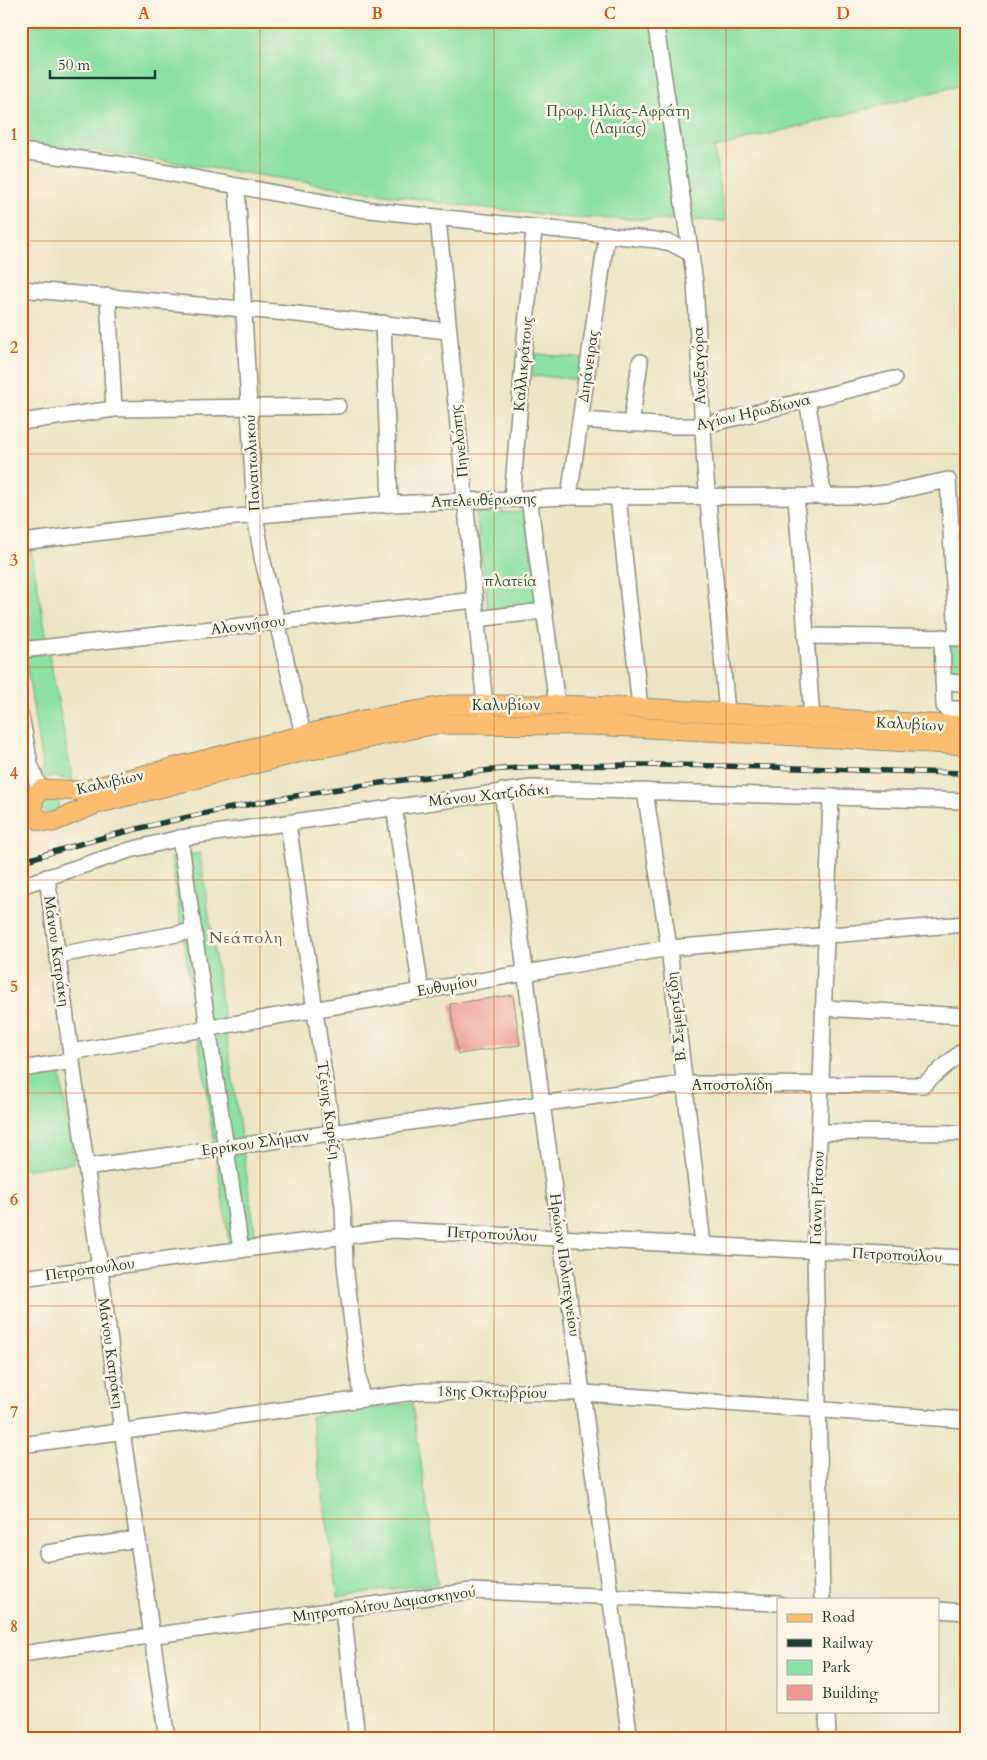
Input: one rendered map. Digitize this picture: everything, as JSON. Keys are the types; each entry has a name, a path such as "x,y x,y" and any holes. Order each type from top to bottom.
{"main road":[{"name":"Καλυβίων","path":"38,793 87,790 303,734 399,712 449,705 557,705 640,708 812,719 966,726"},
{"name":"Καλυβίων","path":"21,821 52,821 96,804 348,741 428,725 487,723 592,725 966,746"},
{"path":"38,793 63,796 64,812 52,821 39,820 32,810 32,800 38,793"}],"street":[{"name":"Αναξαγόρα","path":"655,21 698,318 702,426 728,713"},
{"path":"21,151 126,165 360,209 656,240 670,243 690,253"},
{"name":"Παναιτωλικού","path":"237,187 255,515 303,734"},
{"name":"Πηνελόπης","path":"438,218 447,330 487,723"},
{"name":"Καλλικράτους","path":"512,499 534,228"},
{"name":"Διηάνειρας","path":"569,497 607,234"},
{"path":"21,289 447,330"},
{"path":"108,296 114,408"},
{"path":"383,324 390,504"},
{"path":"631,424 640,362"},
{"name":"Αγίου Ηρωδίωνα","path":"580,420 702,426 894,378"},
{"path":"807,400 824,497"},
{"path":"21,422 114,408 338,406"},
{"name":"Απελευθέρωσης","path":"21,542 255,515 390,504 618,496 824,497 887,493 948,480 955,637"},
{"path":"618,496 640,708"},
{"path":"529,498 557,705"},
{"path":"796,498 812,719"},
{"name":"Αλοννήσου","path":"21,650 475,600"},
{"path":"477,619 543,611"},
{"path":"807,636 955,637 943,681 944,706 947,709 966,709"},
{"path":"943,681 966,684"},
{"path":"21,716 30,764 38,793"},
{"name":"Μάνου Χατζιδάκι","path":"21,886 130,850 180,838 394,806 531,788 966,801"},
{"name":"Ηρώων Πολυτεχνείου","path":"502,791 542,1103 584,1394 609,1595 630,1739"},
{"name":"Β. Σεμερτζίδη","path":"644,791 668,948 703,1244"},
{"name":"Γιάννη Ρίτσου","path":"822,1598 815,1251 831,797"},
{"path":"394,806 421,991"},
{"name":"Τζένης Καρέζη","path":"288,822 343,1206 345,1265 361,1398"},
{"path":"180,838 241,1250"},
{"name":"Μάνου Κατράκη","path":"48,877 122,1431 167,1739"},
{"name":"Ευθυμίου","path":"21,1069 209,1028 668,948 966,924"},
{"path":"58,955 194,932"},
{"path":"823,1008 966,1016"},
{"name":"Αποστολίδη","path":"542,1103 684,1084 923,1085 966,1048"},
{"name":"Ερρίκου Σλήμαν","path":"86,1167 542,1103"},
{"path":"819,1132 966,1133"},
{"name":"Πετροπούλου","path":"21,1278 345,1236 409,1230 966,1258"},
{"name":"18ης Οκτωβρίου","path":"21,1445 423,1391 584,1394 819,1412 966,1420"},
{"path":"47,1553 138,1539"},
{"name":"Μητροπολίτου Δαμασκηνού","path":"21,1654 471,1591 777,1603"},
{"path":"343,1610 357,1739"},
{"path":"940,1610 966,1612"},
{"path":"827,1712 828,1739"}],"green space":[{"name":"Προφ. Ηλίας-Αφράτη (Λαμίας)","path":"21,21 966,21 966,84 714,148 725,221 572,218 444,203 91,150 21,143"},
{"path":"529,353 585,359 582,380 527,375"},
{"name":"πλατεία","path":"525,512 539,604 488,610 476,513"},
{"path":"31,550 47,639 22,642 21,551"},
{"path":"946,644 966,644 966,673 950,673"},
{"path":"49,653 73,781 56,777 44,777 25,656"},
{"path":"45,795 55,797 59,804 58,811 49,816 38,806"},
{"path":"200,853 257,1246 230,1249 171,858"},
{"path":"60,1072 74,1163 21,1170 21,1078"},
{"path":"412,1403 439,1583 338,1596 311,1416"}],"building":[{"path":"513,995 520,1045 458,1054 450,1004"}],"railway":[{"path":"21,862 104,837 230,808 358,786 479,771 576,766 687,765 966,773"}],"district":[{"name":"Νεάπολη","path":"246,937"}]}
